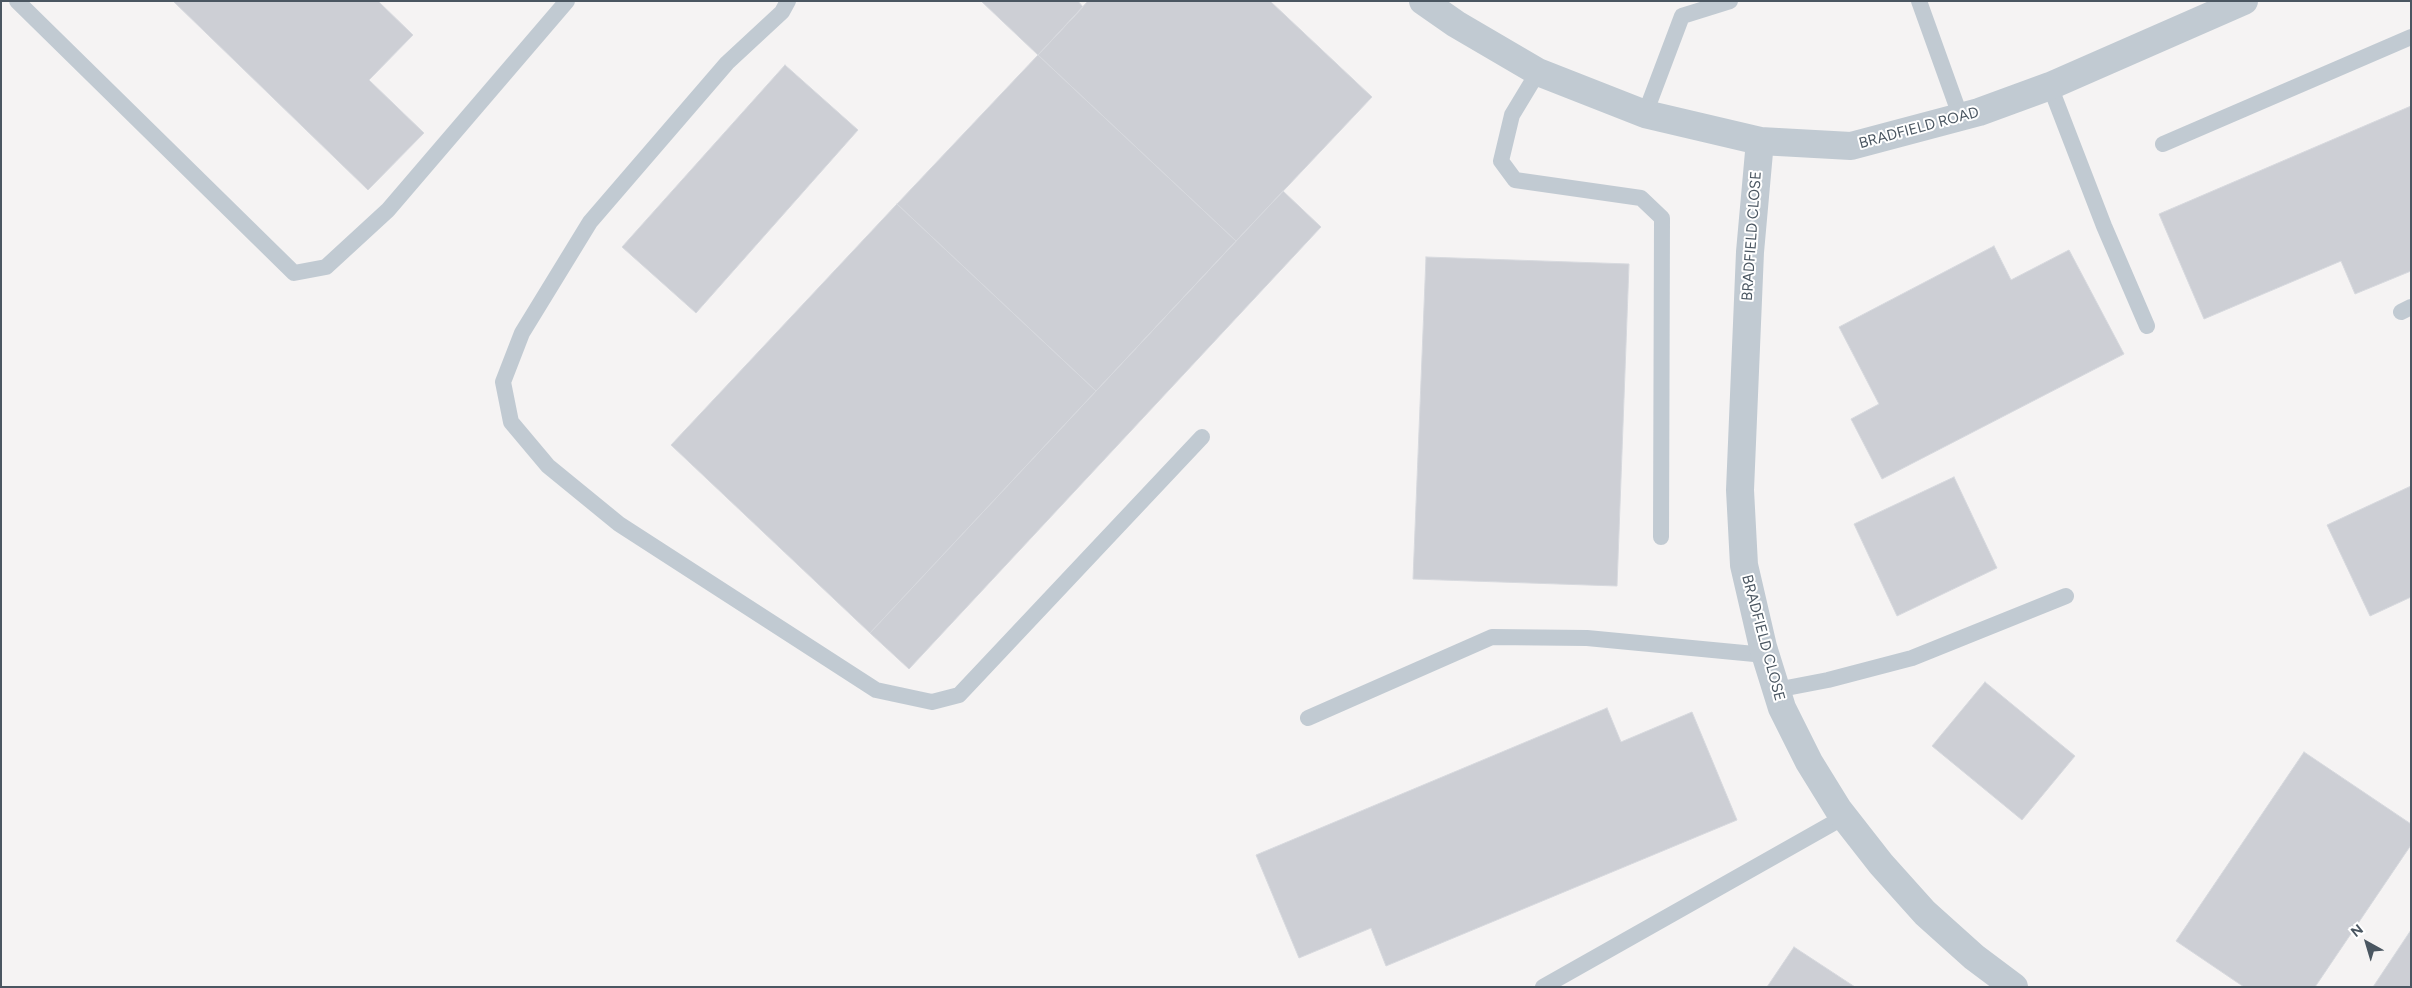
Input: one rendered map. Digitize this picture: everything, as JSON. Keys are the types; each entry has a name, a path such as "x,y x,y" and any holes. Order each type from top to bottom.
{"street":[{"name":"BRADFIELD ROAD","path":"1423,1 1456,24 1538,72 1645,114 1760,141 1851,146 1961,118 2050,86 2244,1"},
{"name":"BRADFIELD CLOSE","path":"1760,141 1750,252 1740,490 1744,565 1765,655 1782,708 1809,762 1844,817 1881,864 1924,913 1974,958 2014,987"}],"lane":[{"path":"17,1 294,273 326,267 388,210 561,3"},
{"path":"788,1 782,12 727,63 590,222 522,333 503,382 511,422 548,466 619,524 876,690 932,702 959,695 1202,437"},
{"path":"1645,114 1682,16 1730,1"},
{"path":"1919,1 1961,118"},
{"path":"2163,144 2411,36"},
{"path":"1538,72 1512,115 1501,161 1515,180 1642,198 1662,218 1661,537"},
{"path":"2050,86 2104,226 2147,326"},
{"path":"1776,690 1828,680 1912,658 2066,596"},
{"path":"1308,718 1492,637 1587,638 1765,655"},
{"path":"1543,987 1844,817"}],"building":[{"path":"173,1 378,1 413,35 369,80 424,133 368,190"},
{"path":"981,1 1078,1 1083,7 1038,55"},
{"path":"1088,1 1270,1 1372,97 1236,241 1038,55"},
{"path":"1038,55 1236,241 1096,391 897,204"},
{"path":"785,65 858,130 696,313 622,247"},
{"path":"2411,106 2411,271 2355,294 2341,261 2204,319 2159,214"},
{"path":"1283,191 1321,227 909,669 870,633"},
{"path":"897,204 1096,391 870,633 671,445"},
{"path":"1994,246 2011,280 2069,250 2124,354 1882,479 1851,419 1879,404 1839,327"},
{"path":"1426,257 1629,264 1617,586 1413,579"},
{"path":"1954,477 1997,568 1897,616 1854,524"},
{"path":"2411,486 2411,597 2370,616 2327,525"},
{"path":"1985,682 2075,756 2022,820 1932,746"},
{"path":"1607,708 1621,742 1692,712 1737,820 1386,966 1371,928 1299,958 1256,855"},
{"path":"2304,752 2411,824 2411,845 2315,987 2244,987 2176,941"},
{"path":"2411,930 2411,987 2373,987"},
{"path":"1794,947 1855,987 1767,987"}]}
